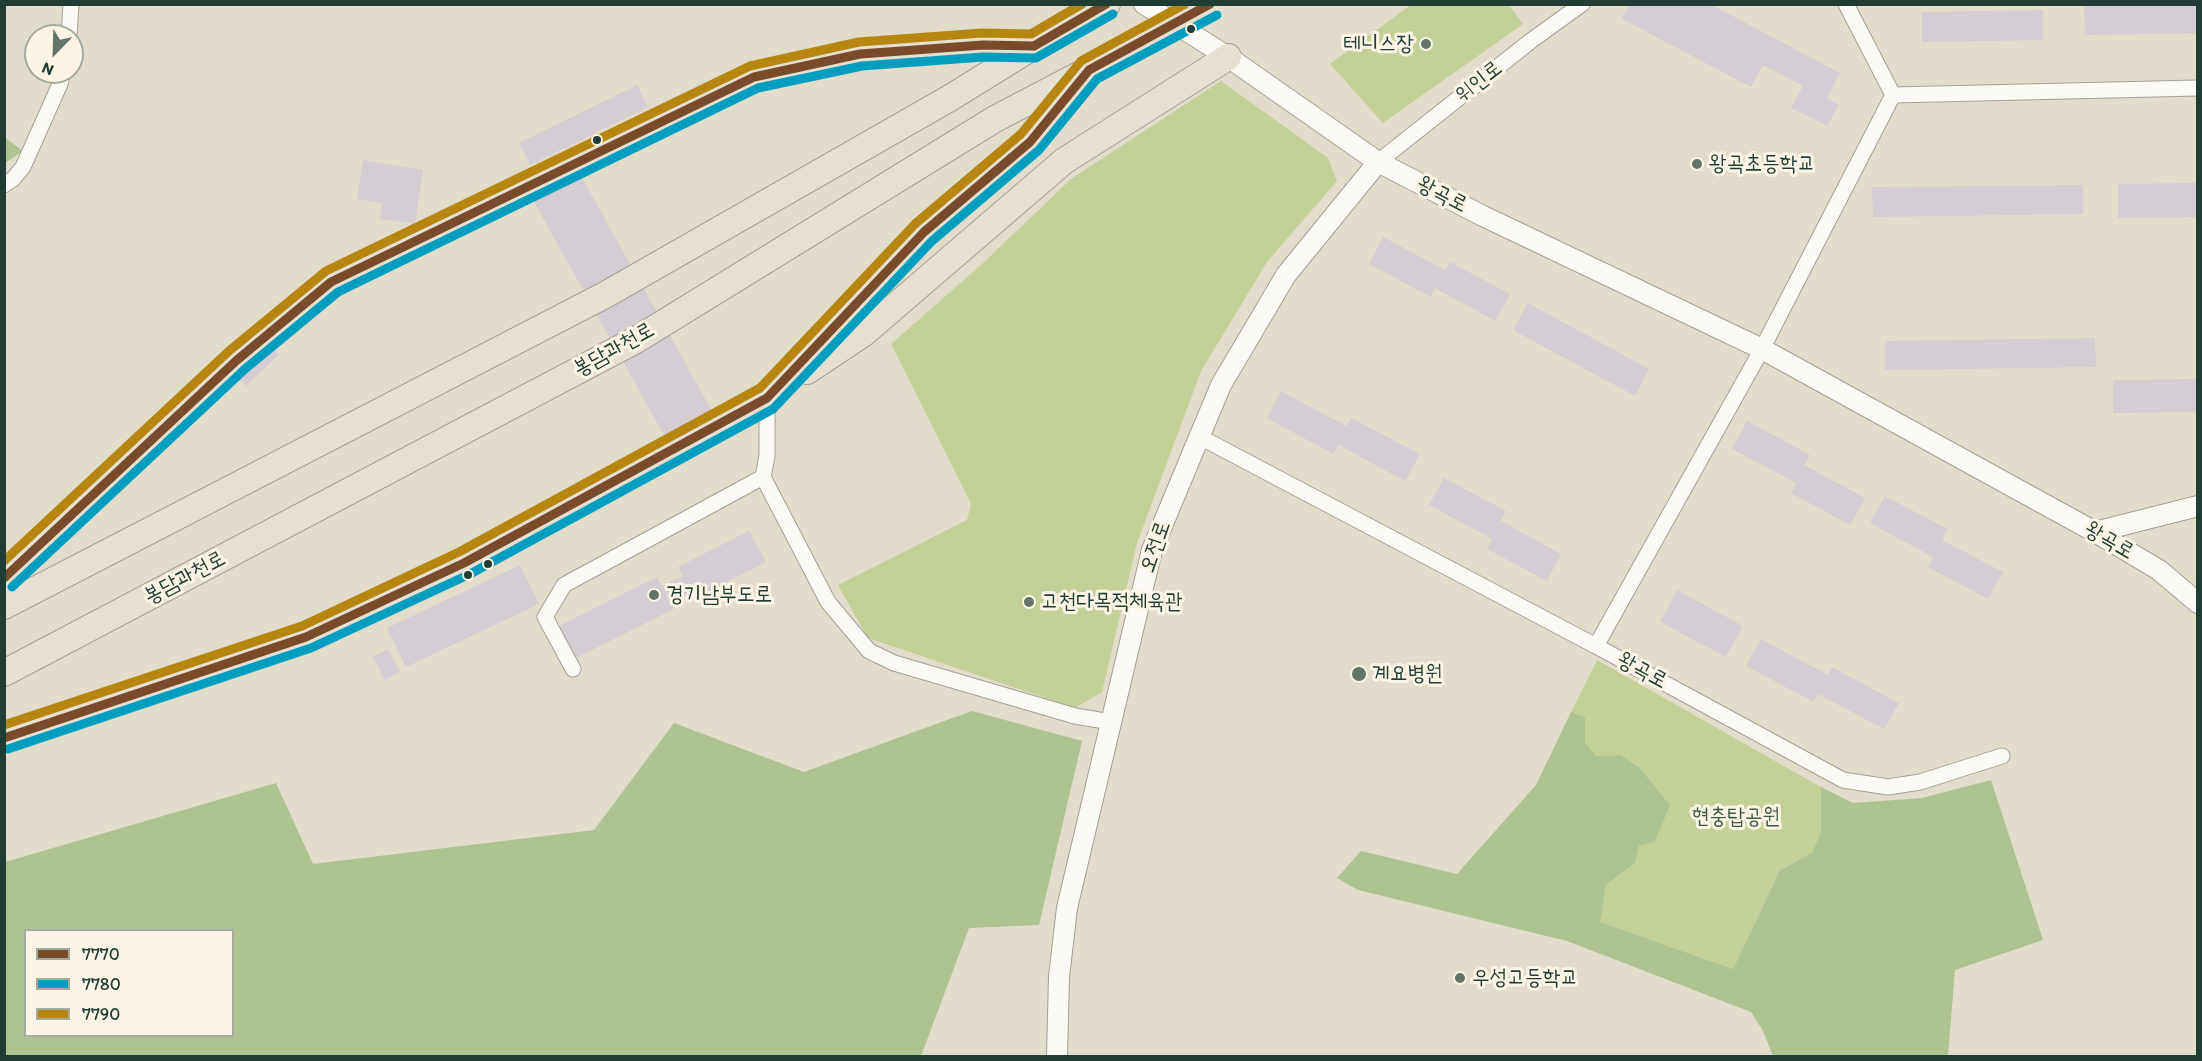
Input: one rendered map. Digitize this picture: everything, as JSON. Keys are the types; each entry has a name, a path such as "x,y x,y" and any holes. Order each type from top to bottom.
{"highway":[{"path":"4,606 606,295 940,104 1107,4"},
{"name":"봉담과천로","path":"4,673 636,340 995,119 1211,4"},
{"path":"4,578 237,360 331,282 754,77 860,54 983,45 1034,46"},
{"path":"4,738 306,637 464,563 767,398 864,333 1064,161 1228,57"},
{"path":"767,398 924,232 1030,142 1089,70"}],"street":[{"path":"69,24 70,4"},
{"name":"왕곡로","path":"1144,4 1228,57 1378,162 1494,221 1762,349 2095,532 2159,570 2198,603"},
{"name":"위인로","path":"1378,162 1532,40 1582,4"},
{"path":"1846,4 1893,95"},
{"path":"4,185 14,179 23,167 60,84"},
{"path":"1893,95 2198,88"},
{"path":"1762,349 1893,95"},
{"name":"오전로","path":"1057,1056 1059,977 1067,908 1152,550 1221,386 1286,274 1378,162"},
{"name":"왕곡로","path":"1762,349 1596,646 1843,780 1888,787 1920,782 2002,756"},
{"path":"767,398 767,456 763,477 828,603 869,651 894,663 1075,716 1111,722"},
{"path":"1200,437 1596,646"},
{"path":"573,669 544,617 564,585 763,477"},
{"path":"2095,532 2198,506"}],"green space":[{"name":"테니스장","path":"1412,4 1509,5 1523,24 1383,123 1330,64"},
{"path":"1221,81 1328,158 1337,181 1267,262 1201,371 1137,543 1102,692 1075,708 868,638 838,585 967,520 971,504 891,344 981,265 1071,179"},
{"path":"4,137 23,151 5,163 4,163"},
{"name":"현충탑공원","path":"1597,660 1821,787 1821,832 1812,853 1780,870 1733,969 1599,922 1606,885 1635,863 1639,846 1670,805 1640,768 1621,755 1596,756 1585,742 1585,717 1571,712"},
{"path":"972,711 1082,741 1039,925 969,928 921,1056 5,1056 5,862 276,783 313,864 594,830 674,723 804,772"},
{"path":"1571,712 1585,717 1585,742 1596,756 1621,755 1640,768 1670,805 1655,841 1639,846 1635,863 1606,885 1600,922 1733,969 1780,870 1812,853 1821,832 1821,787 1853,803 1922,798 1991,780 2043,940 1955,970 1948,1056 1773,1056 1763,1031 1751,1012 1567,941 1358,890 1337,878 1361,851 1457,874 1536,785"}],"building":[{"path":"1629,4 1710,4 1840,73 1827,98 1839,105 1827,126 1791,108 1803,86 1763,65 1751,87 1622,19"},
{"path":"2198,4 2198,33 2085,35 2084,5"},
{"path":"2043,10 2043,40 1922,42 1922,12"},
{"path":"637,85 648,107 530,165 519,143"},
{"path":"363,160 423,170 415,224 380,219 382,203 357,199"},
{"path":"576,167 712,411 691,420 665,437 529,193"},
{"path":"2198,183 2198,217 2118,218 2118,184"},
{"path":"2083,185 2083,214 1873,217 1872,187"},
{"path":"1383,237 1445,270 1450,262 1510,294 1495,321 1435,288 1431,297 1369,264"},
{"path":"1528,303 1649,369 1635,396 1513,330"},
{"path":"254,328 279,355 246,386 221,359"},
{"path":"2095,338 2096,367 1885,370 1885,341"},
{"path":"2198,379 2198,412 2113,413 2113,380"},
{"path":"1281,391 1346,426 1351,418 1420,454 1405,481 1338,445 1333,454 1267,418"},
{"path":"1747,421 1810,455 1804,465 1865,498 1850,525 1791,493 1796,483 1732,449"},
{"path":"1444,478 1506,511 1501,521 1561,554 1547,581 1487,549 1492,539 1429,505"},
{"path":"1885,496 1947,529 1942,540 2003,572 1988,599 1928,567 1933,557 1870,523"},
{"name":"경기남부도로","path":"749,531 766,562 695,598 692,592 671,603 674,609 574,659 557,627 657,577 662,586 683,576 678,567"},
{"path":"520,565 539,604 406,667 387,628"},
{"path":"1677,590 1743,626 1726,657 1660,622"},
{"path":"1761,639 1828,675 1832,667 1899,703 1884,729 1818,694 1814,702 1746,666"},
{"path":"388,649 400,672 385,680 373,657"}],"transit line":[{"name":"7790","path":"4,561 229,351 326,271 750,66 859,42 982,33 1031,34 1082,4"},
{"name":"7770","path":"4,578 237,360 331,282 754,77 860,54 983,45 1034,46 1106,4"},
{"name":"7790","path":"4,725 302,626 459,552 760,388 915,224 1021,134 1081,61 1185,4"},
{"name":"7770","path":"4,738 306,637 464,563 767,398 924,232 1030,142 1089,70 1210,4"},
{"name":"7780","path":"12,587 245,369 338,292 758,88 862,66 983,57 1036,58 1113,14"},
{"name":"7780","path":"8,749 311,648 470,574 773,409 932,241 1039,150 1097,79 1217,15"}],"place":[{"name":"테니스장","path":"1426,44"},
{"name":"왕곡초등학교","path":"1697,164"},
{"name":"경기남부도로","path":"654,595"},
{"name":"고천다목적체육관","path":"1029,602"},
{"name":"계요병원","path":"1359,674"},
{"name":"우성고등학교","path":"1460,978"}]}
